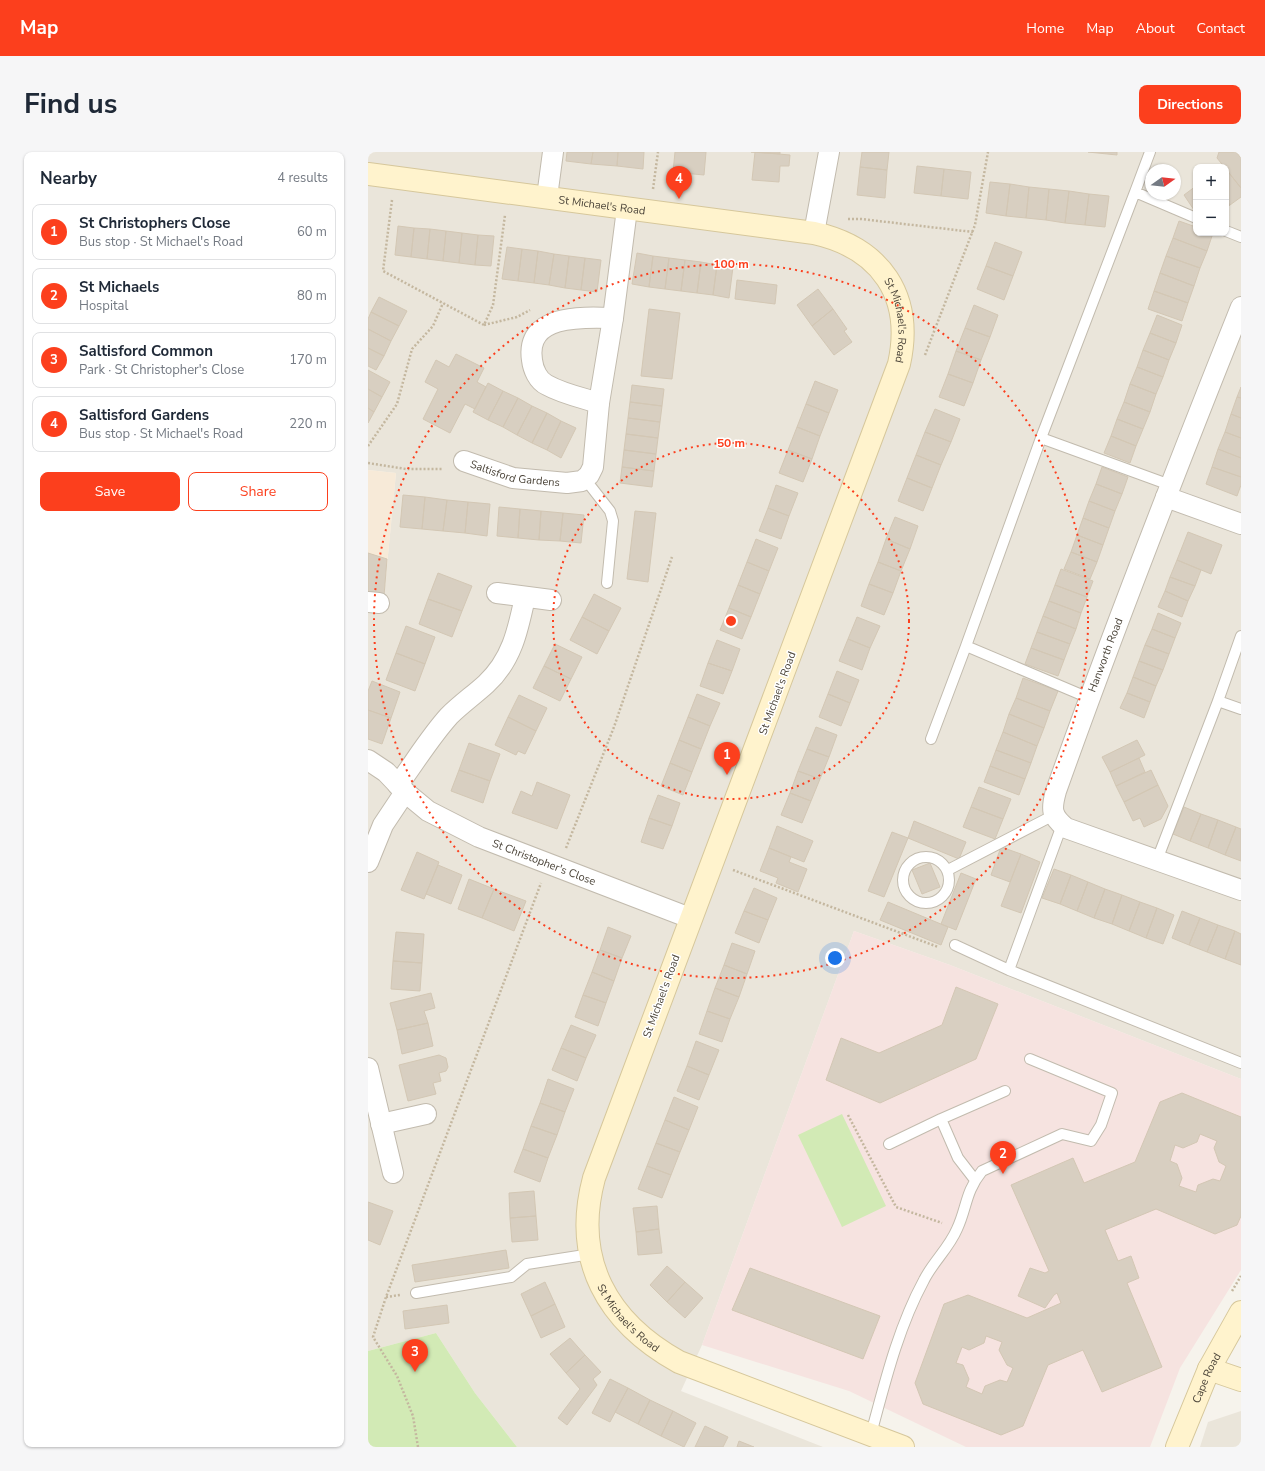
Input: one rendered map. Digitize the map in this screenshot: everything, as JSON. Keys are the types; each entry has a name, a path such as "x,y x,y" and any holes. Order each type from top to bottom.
{"street":[{"path":"547,197 552,152"},
{"path":"814,233 829,152"},
{"name":"St Michael's Road","path":"368,174 835,237 850,244 863,253 886,276 895,292 901,307 903,345 899,364 773,704 690,918 594,1178 587,1214 587,1235 599,1285 614,1309 628,1324 659,1351 679,1362 903,1447"},
{"path":"585,479 593,467 599,403 613,318 628,209"},
{"name":"Hanworth Road","path":"1058,820 1052,805 1089,698 1168,491 1241,307"},
{"path":"599,403 546,385 538,377 533,366 531,355 532,343 538,333 551,323 591,317 613,318"},
{"name":"Saltisford Gardens","path":"464,461 513,478 567,483 576,483 585,479"},
{"path":"1168,491 1241,524"},
{"path":"497,593 551,600"},
{"path":"368,862 382,825 402,788 441,726 458,707 494,676 504,661 517,635 525,596"},
{"name":"St Christopher's Close","path":"368,760 386,772 428,811 460,827 505,848 690,918"},
{"path":"1058,820 1066,828 1241,890"},
{"path":"368,1068 393,1173"},
{"path":"381,1124 426,1114"},
{"name":"Cape Road","path":"1177,1447 1209,1369 1241,1312"},
{"path":"1209,1369 1241,1380"}],"lane":[{"path":"931,739 1041,438 1150,152"},
{"path":"1136,192 1193,217"},
{"path":"1229,232 1241,237"},
{"path":"1041,438 1168,491"},
{"path":"585,479 610,511 613,521 607,583"},
{"path":"1157,860 1218,701 1241,636"},
{"path":"966,646 1089,698"},
{"path":"1218,701 1241,709"},
{"path":"948,870 1058,820"},
{"path":"1009,970 1058,820"},
{"path":"930,856 937,859 948,870 949,886 940,898 934,902 918,902 911,898 903,886 904,870 915,859 930,856"},
{"path":"955,945 1009,970 1241,1063"},
{"path":"871,1434 903,1322 924,1278 958,1228 966,1199 975,1180 982,1171 1062,1134 1091,1141 1101,1125 1112,1093 1030,1059"},
{"path":"889,1144 1005,1091"},
{"path":"941,1119 958,1158 975,1180"},
{"path":"416,1294 511,1277 527,1264 591,1254"}],"path":[{"path":"653,193 658,152"},
{"path":"923,361 973,232 988,152"},
{"path":"393,178 383,271 484,325 493,305 509,193"},
{"path":"844,219 861,219 973,232"},
{"path":"368,446 397,404 412,349 433,326 443,303"},
{"path":"368,463 406,469 438,468 452,472 464,461"},
{"path":"418,1447 413,1416 398,1376 373,1337 391,1283 553,866 614,727 672,557"},
{"path":"848,1115 896,1207 958,1228"}],"shaded area":[{"path":"368,152 1241,152 1241,1079 950,965 854,931 702,1345 681,1391 823,1447 517,1447 475,1393 436,1333 368,1351 368,594 384,596 396,473 368,470"},
{"path":"368,470 396,473 384,596 368,594"},
{"path":"854,931 950,965 1241,1079 1241,1270 1180,1368 1150,1447 966,1447 849,1391 702,1345"},
{"path":"1241,1411 1241,1447 1200,1447 1208,1422"}],"green space":[{"path":"842,1114 886,1206 842,1227 798,1135"},
{"path":"436,1333 475,1393 517,1447 368,1447 368,1351"}],"building":[{"path":"567,152 593,152 591,164 566,161"},
{"path":"593,152 618,152 617,166 591,164"},
{"path":"618,152 644,152 643,169 617,166"},
{"path":"675,152 706,152 704,175 673,172"},
{"path":"751,152 780,152 780,154"},
{"path":"755,152 790,155 789,166 780,166 779,182 752,180"},
{"path":"862,152 889,152 887,170 860,167"},
{"path":"1088,152 1117,152 1117,155"},
{"path":"1219,152 1236,152 1241,158 1241,188 1229,173 1229,164 1222,164 1217,158"},
{"path":"917,166 944,169 941,196 914,193"},
{"path":"860,167 887,170 885,198 857,195"},
{"path":"944,169 971,172 968,199 941,196"},
{"path":"1229,173 1241,188 1241,197 1230,205"},
{"path":"990,182 1010,184 1006,216 986,213"},
{"path":"1010,184 1029,187 1026,218 1006,216"},
{"path":"1029,187 1049,189 1046,220 1026,218"},
{"path":"1193,188 1193,208 1184,195"},
{"path":"1049,189 1069,191 1065,223 1046,220"},
{"path":"1069,191 1089,194 1085,225 1065,223"},
{"path":"1089,194 1109,196 1105,227 1085,225"},
{"path":"1179,221 1193,226 1193,236 1212,236 1207,251 1173,238"},
{"path":"398,226 414,228 411,257 395,255"},
{"path":"414,228 430,229 427,259 411,257"},
{"path":"430,229 446,231 443,261 427,259"},
{"path":"446,231 462,233 459,263 443,261"},
{"path":"462,233 478,235 475,265 459,263"},
{"path":"478,235 494,236 491,266 475,265"},
{"path":"1173,238 1207,251 1200,268 1166,256"},
{"path":"995,242 1022,252 1013,276 986,266"},
{"path":"507,247 522,249 518,281 502,279"},
{"path":"522,249 538,251 534,283 518,281"},
{"path":"538,251 554,254 549,285 534,283"},
{"path":"637,253 653,256 649,287 632,284"},
{"path":"554,254 569,256 565,288 549,285"},
{"path":"569,256 585,258 581,290 565,288"},
{"path":"653,256 669,258 665,289 649,287"},
{"path":"1166,256 1200,268 1194,286 1160,273"},
{"path":"585,258 601,260 597,292 581,290"},
{"path":"669,258 685,260 681,291 665,289"},
{"path":"685,260 701,262 697,293 681,291"},
{"path":"701,262 717,265 713,295 697,293"},
{"path":"717,265 733,267 729,298 713,295"},
{"path":"986,266 1013,276 1004,300 977,289"},
{"path":"1160,273 1194,286 1188,303 1154,291"},
{"path":"737,280 777,285 775,304 735,299"},
{"path":"818,289 833,309 812,326 797,305"},
{"path":"1154,291 1188,303 1182,321 1148,309"},
{"path":"379,297 407,311 399,326 371,312"},
{"path":"974,305 998,315 990,337 965,328"},
{"path":"649,309 680,313 672,379 641,376"},
{"path":"833,309 847,329 844,331 852,342 834,355 812,326"},
{"path":"371,312 399,326 391,341 368,329 368,319"},
{"path":"1157,315 1182,325 1176,343 1150,333"},
{"path":"965,328 990,337 981,360 956,351"},
{"path":"368,329 391,341 384,356 368,348"},
{"path":"1150,333 1176,343 1169,360 1143,350"},
{"path":"368,348 384,356 376,370 368,366"},
{"path":"1143,350 1169,360 1163,377 1137,367"},
{"path":"956,351 981,360 973,383 948,374"},
{"path":"456,354 484,368 477,382 486,387 475,409 465,404 450,433 423,419 438,389 425,382 436,360 449,367"},
{"path":"1137,367 1163,377 1156,394 1130,384"},
{"path":"368,370 390,382 382,397 368,389"},
{"path":"948,374 973,383 964,406 939,397"},
{"path":"815,381 838,390 829,413 806,404"},
{"path":"488,383 503,391 488,420 473,412"},
{"path":"1130,384 1156,394 1150,412 1124,402"},
{"path":"632,385 664,389 662,406 630,402"},
{"path":"1241,387 1241,398 1237,397"},
{"path":"368,389 382,397 374,412 368,408"},
{"path":"503,391 518,398 503,427 488,420"},
{"path":"1237,397 1241,398 1241,418 1231,414"},
{"path":"518,398 532,406 517,435 503,427"},
{"path":"630,402 662,406 660,422 628,418"},
{"path":"1124,402 1150,412 1143,429 1117,419"},
{"path":"806,404 829,413 820,436 797,427"},
{"path":"532,406 547,413 532,443 517,435"},
{"path":"368,408 374,412 368,423"},
{"path":"935,409 960,419 951,442 925,432"},
{"path":"547,413 561,421 547,450 532,443"},
{"path":"1231,414 1241,418 1241,438 1225,432"},
{"path":"628,418 660,422 658,438 626,434"},
{"path":"1117,419 1143,429 1136,446 1111,436"},
{"path":"561,421 576,428 561,458 547,450"},
{"path":"797,427 820,436 812,459 788,450"},
{"path":"925,432 951,442 941,465 916,455"},
{"path":"1225,432 1241,438 1241,458 1218,449"},
{"path":"626,434 658,438 656,454 624,450"},
{"path":"1111,436 1136,446 1130,463 1104,453"},
{"path":"1218,449 1241,458 1241,477 1212,467"},
{"path":"624,450 656,454 654,471 622,467"},
{"path":"788,450 812,459 803,482 779,473"},
{"path":"916,455 941,465 932,488 907,478"},
{"path":"622,467 654,471 652,487 620,483"},
{"path":"1102,467 1128,477 1122,494 1096,484"},
{"path":"1212,467 1241,477 1241,485 1237,496 1206,484"},
{"path":"907,478 932,488 923,511 898,501"},
{"path":"1096,484 1122,494 1115,511 1089,501"},
{"path":"776,485 798,493 789,516 768,508"},
{"path":"403,495 425,497 422,529 400,527"},
{"path":"425,497 447,500 443,531 422,529"},
{"path":"447,500 468,502 465,533 443,531"},
{"path":"1089,501 1115,511 1109,528 1083,518"},
{"path":"468,502 490,504 487,536 465,533"},
{"path":"499,507 520,509 518,538 497,536"},
{"path":"768,508 789,516 781,539 759,531"},
{"path":"520,509 541,511 539,540 518,538"},
{"path":"541,511 563,513 560,541 539,540"},
{"path":"635,511 656,513 648,582 627,579"},
{"path":"563,513 584,515 581,543 560,541"},
{"path":"895,517 918,526 910,549 886,539"},
{"path":"1083,518 1109,528 1103,545 1077,535"},
{"path":"1188,532 1222,545 1211,574 1177,560"},
{"path":"1077,535 1103,545 1097,562 1071,552"},
{"path":"756,539 778,548 769,571 747,562"},
{"path":"886,539 910,549 901,571 878,562"},
{"path":"1071,552 1097,562 1090,579 1064,569"},
{"path":"368,553 387,559 384,596 368,594"},
{"path":"1177,560 1201,570 1195,586 1170,577"},
{"path":"747,562 769,571 760,594 738,585"},
{"path":"878,562 901,571 893,593 869,584"},
{"path":"1061,569 1093,581 1087,597 1055,585"},
{"path":"438,573 472,586 462,611 428,599"},
{"path":"1170,577 1195,586 1188,601 1165,591"},
{"path":"869,584 893,593 884,615 861,606"},
{"path":"738,585 760,594 751,617 729,608"},
{"path":"1055,585 1087,597 1081,613 1049,601"},
{"path":"1165,591 1188,601 1182,617 1158,607"},
{"path":"594,594 621,608 609,631 582,617"},
{"path":"428,599 462,611 452,637 419,624"},
{"path":"1049,601 1081,613 1076,629 1043,616"},
{"path":"729,608 751,617 742,639 720,630"},
{"path":"1158,613 1181,623 1175,638 1152,629"},
{"path":"1043,616 1076,629 1070,644 1037,632"},
{"path":"582,617 609,631 597,654 570,640"},
{"path":"857,617 880,626 870,648 848,639"},
{"path":"406,626 435,637 425,664 396,653"},
{"path":"1152,629 1175,638 1169,654 1145,645"},
{"path":"1037,632 1070,644 1064,660 1031,648"},
{"path":"848,639 870,648 862,670 839,661"},
{"path":"717,640 740,649 732,671 708,663"},
{"path":"555,644 582,657 571,679 544,666"},
{"path":"1145,645 1169,654 1163,670 1139,661"},
{"path":"1031,648 1064,660 1058,676 1025,664"},
{"path":"396,653 425,664 415,691 386,680"},
{"path":"1139,661 1163,670 1156,686 1133,677"},
{"path":"708,663 732,671 723,694 700,686"},
{"path":"544,666 571,679 560,701 533,688"},
{"path":"837,671 859,680 850,703 828,694"},
{"path":"1133,677 1156,686 1150,702 1127,693"},
{"path":"1023,678 1058,691 1050,711 1016,698"},
{"path":"372,681 400,692 391,718 368,710 368,691"},
{"path":"1127,693 1150,702 1144,718 1120,708"},
{"path":"697,694 720,703 710,726 688,717"},
{"path":"828,694 850,703 841,726 819,717"},
{"path":"519,695 547,708 536,731 508,717"},
{"path":"1016,698 1050,711 1044,728 1009,714"},
{"path":"368,710 391,718 382,744 368,739"},
{"path":"1009,714 1044,728 1037,746 1003,732"},
{"path":"508,717 536,731 525,754 518,751 516,755 495,745"},
{"path":"688,717 710,726 701,749 679,740"},
{"path":"816,727 837,735 829,757 807,749"},
{"path":"1003,732 1037,746 1031,763 996,750"},
{"path":"679,740 701,749 692,772 670,763"},
{"path":"1137,740 1145,755 1110,772 1102,757"},
{"path":"469,743 500,754 490,781 459,770"},
{"path":"807,749 829,757 820,779 798,771"},
{"path":"996,750 1031,763 1025,779 990,766"},
{"path":"1139,758 1145,772 1116,786 1110,772"},
{"path":"670,763 692,772 683,795 661,786"},
{"path":"990,766 1025,779 1019,795 984,782"},
{"path":"459,770 490,781 483,803 451,791"},
{"path":"1151,770 1158,785 1124,802 1116,786"},
{"path":"798,771 820,779 811,801 790,793"},
{"path":"537,782 570,795 557,829 512,813 521,791 532,796"},
{"path":"1158,785 1168,806 1161,819 1144,827 1140,818 1133,821 1124,802"},
{"path":"979,787 1011,799 1003,819 971,807"},
{"path":"790,793 811,801 802,823 781,815"},
{"path":"658,795 680,803 672,826 649,818"},
{"path":"971,807 1003,819 995,839 963,827"},
{"path":"1184,807 1201,814 1190,841 1173,834"},
{"path":"1201,814 1218,820 1208,848 1190,841"},
{"path":"649,818 672,826 663,849 641,842"},
{"path":"1218,820 1236,827 1225,855 1208,848"},
{"path":"914,821 966,842 959,859 908,838"},
{"path":"777,826 813,841 804,862 769,848"},
{"path":"1236,827 1241,829 1241,861 1225,855"},
{"path":"892,832 908,838 884,897 868,891"},
{"path":"1001,847 1021,854 1010,882 991,875"},
{"path":"769,848 791,857 789,862 807,869 798,892 776,883 778,878 760,871"},
{"path":"417,852 439,862 424,899 401,890"},
{"path":"1021,854 1040,862 1021,913 1001,906"},
{"path":"930,863 940,887 922,894 912,870"},
{"path":"438,865 462,875 451,904 426,894"},
{"path":"1054,869 1071,875 1060,904 1042,898"},
{"path":"961,873 976,879 956,930 941,924"},
{"path":"1071,875 1088,882 1077,911 1060,904"},
{"path":"469,879 494,889 482,918 458,909"},
{"path":"1088,882 1105,889 1094,918 1077,911"},
{"path":"754,888 777,898 768,920 744,911"},
{"path":"494,889 526,901 514,931 482,918"},
{"path":"1105,889 1122,895 1112,924 1094,918"},
{"path":"1122,895 1140,902 1129,931 1112,924"},
{"path":"888,902 948,927 941,945 880,920"},
{"path":"1140,902 1157,908 1146,938 1129,931"},
{"path":"1157,908 1174,915 1163,944 1146,938"},
{"path":"744,911 768,920 759,943 735,933"},
{"path":"1182,911 1200,918 1189,945 1172,938"},
{"path":"1200,918 1218,925 1207,952 1189,945"},
{"path":"1218,925 1235,931 1225,959 1207,952"},
{"path":"608,927 631,936 622,958 600,950"},
{"path":"1235,931 1241,934 1241,965 1225,959"},
{"path":"396,932 424,934 422,963 393,961"},
{"path":"732,943 755,951 747,974 724,965"},
{"path":"600,950 622,958 614,981 592,972"},
{"path":"393,961 422,963 420,991 391,989"},
{"path":"724,965 747,974 739,997 715,988"},
{"path":"592,972 614,981 606,1003 583,995"},
{"path":"956,987 998,1004 976,1059 880,1103 826,1080 841,1038 879,1053 942,1025"},
{"path":"715,988 739,997 730,1019 707,1011"},
{"path":"431,993 435,1008 424,1011 428,1023 397,1030 390,1003"},
{"path":"583,995 606,1003 598,1026 575,1017"},
{"path":"707,1011 730,1019 722,1042 699,1034"},
{"path":"428,1023 433,1046 402,1054 397,1030"},
{"path":"571,1025 596,1035 586,1058 561,1048"},
{"path":"696,1041 719,1050 709,1075 687,1066"},
{"path":"561,1048 586,1058 577,1081 552,1070"},
{"path":"439,1055 446,1058 448,1067 446,1071 439,1073 441,1081 433,1083 436,1094 408,1101 399,1065"},
{"path":"687,1066 709,1075 699,1100 677,1091"},
{"path":"548,1079 574,1089 565,1112 540,1103"},
{"path":"1182,1093 1241,1117 1241,1216 1237,1225 1215,1234 1156,1209 1105,1230 1118,1261 1131,1256 1139,1278 1127,1283 1162,1367 1102,1392 1083,1350 1048,1365 1023,1426 1001,1435 923,1404 915,1383 944,1304 968,1295 1027,1318 1061,1303 1057,1293 1045,1308 1018,1296 1030,1268 1045,1273 1049,1271 1011,1185 1073,1158 1084,1183 1135,1162 1160,1102","holes":["1200,1134 1217,1141 1214,1148 1219,1162 1226,1166 1220,1181 1213,1179 1198,1185 1196,1192 1179,1186 1182,1178 1177,1164 1170,1161 1175,1145 1183,1148 1197,1142","986,1336 1002,1342 999,1350 1007,1365 1013,1368 1007,1382 1000,1380 985,1386 982,1394 966,1387 969,1379 963,1365 956,1363 962,1347 969,1350 984,1343"]},
{"path":"674,1097 698,1107 689,1130 665,1120"},
{"path":"540,1103 565,1112 557,1135 531,1126"},
{"path":"665,1120 689,1130 680,1152 656,1143"},
{"path":"531,1126 557,1135 548,1158 523,1149"},
{"path":"656,1143 680,1152 671,1175 647,1166"},
{"path":"523,1149 548,1158 540,1182 514,1172"},
{"path":"647,1166 671,1175 662,1198 638,1189"},
{"path":"534,1191 536,1216 510,1218 509,1193"},
{"path":"368,1202 393,1211 380,1245 368,1240"},
{"path":"657,1206 659,1229 636,1232 633,1208"},
{"path":"536,1216 538,1240 512,1242 510,1218"},
{"path":"659,1229 662,1253 638,1255 636,1232"},
{"path":"506,1250 509,1268 415,1282 412,1265"},
{"path":"667,1266 685,1282 667,1302 650,1285"},
{"path":"750,1268 880,1316 863,1359 732,1310"},
{"path":"545,1282 555,1304 531,1316 521,1294"},
{"path":"685,1282 703,1298 685,1318 667,1302"},
{"path":"555,1304 565,1327 541,1338 531,1316"},
{"path":"447,1305 449,1323 405,1329 403,1311"},
{"path":"570,1338 585,1355 566,1373 550,1354"},
{"path":"585,1355 601,1372 593,1379 597,1385 567,1425 558,1418 580,1389 566,1373"},
{"path":"610,1379 628,1388 610,1422 592,1413"},
{"path":"628,1388 650,1400 638,1424 615,1412"},
{"path":"650,1400 673,1411 661,1436 638,1424"},
{"path":"673,1411 696,1423 684,1447 661,1436"},
{"path":"705,1426 728,1437 723,1447 695,1447"},
{"path":"739,1441 754,1447 737,1447"}],"place":[{"name":"Saltisford Gardens","path":"679,199"},
{"name":"St Christophers Close","path":"727,775"},
{"name":"St Michaels","path":"1003,1174"},
{"name":"Saltisford Common","path":"415,1372"}]}
